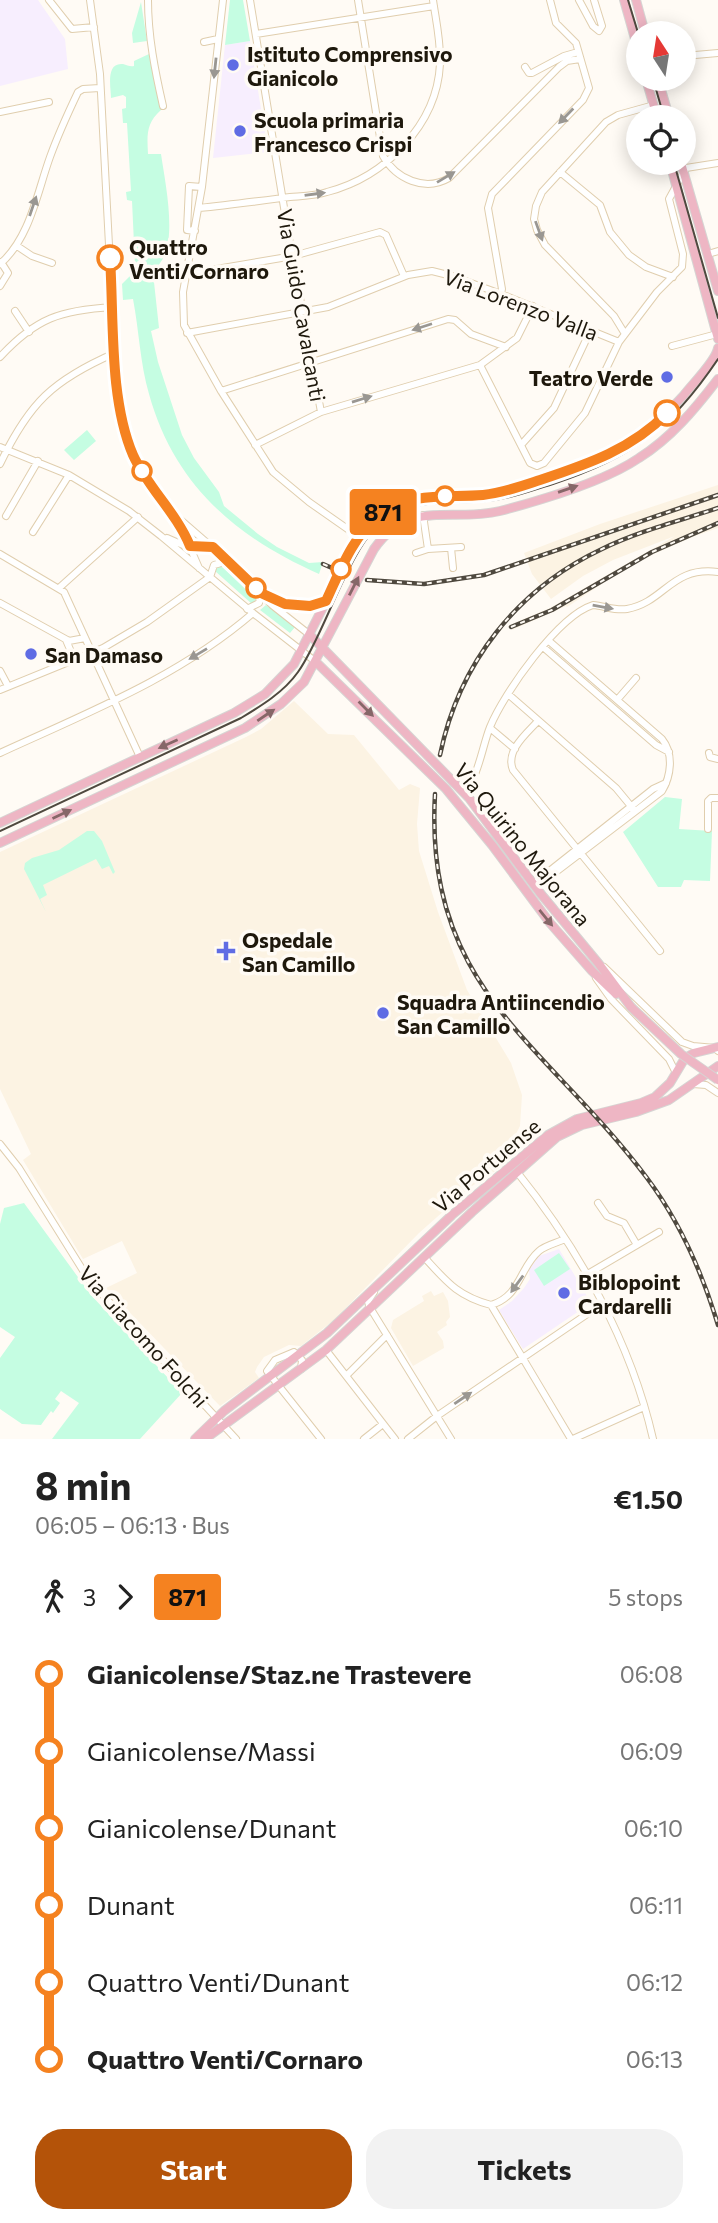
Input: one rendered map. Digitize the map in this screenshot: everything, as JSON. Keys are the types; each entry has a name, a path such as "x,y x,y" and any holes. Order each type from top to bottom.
{"main road":[{"path":"624,0 630,21"},
{"path":"636,0 642,21"},
{"path":"650,91 654,105"},
{"path":"673,175 717,336"},
{"path":"685,175 718,291"},
{"path":"0,823 254,702 285,676 302,651 359,537 379,515 407,501 432,496 498,493 592,462 634,441 671,410 714,363 718,348"},
{"path":"0,843 251,725 274,710 294,693 316,662 376,546 395,527 423,515 503,510 595,480 637,460 676,429 717,381"},
{"path":"524,485 522,494 528,502"},
{"path":"498,493 503,499 503,510"},
{"name":"Via Quirino Majorana","path":"310,635 464,792 631,1007"},
{"name":"Via Quirino Majorana","path":"316,662 446,789 592,971 681,1054 718,1080"},
{"path":"446,789 456,793 464,792"},
{"path":"476,825 481,822 492,827"},
{"path":"527,893 535,886"},
{"name":"Via Portuense","path":"195,1439 274,1381 452,1215 548,1135 577,1119 651,1099 664,1090 682,1062 694,1053 717,1049"},
{"name":"Via Portuense","path":"274,1381 302,1369 326,1350 424,1257 564,1132 656,1106 676,1097 718,1066"},
{"name":"Via Portuense","path":"205,1439 220,1421"}],"street":[{"path":"50,0 72,29 94,27"},
{"path":"90,0 100,88 115,353 120,408 130,446 149,483 175,515 213,547 272,605 310,635"},
{"path":"148,0 147,22 163,106"},
{"path":"223,0 202,187 182,309 183,323 254,445 278,478 359,537"},
{"name":"Via Guido Cavalcanti","path":"250,0 321,412"},
{"path":"358,0 383,156 398,174 409,180 432,184 446,180 559,67 579,56"},
{"path":"501,293 489,200 498,185 586,95 589,84 576,43 555,21 550,0"},
{"path":"579,0 593,26 599,31 602,26 594,0"},
{"path":"199,208 334,190 352,183 387,162 414,133 427,112 436,87 440,50 433,3 361,18 256,34"},
{"path":"204,41 218,39"},
{"path":"696,55 718,53"},
{"path":"525,67 528,73 533,73 564,56 579,56"},
{"path":"0,286 8,274 1,262 17,246 28,222 56,140 78,92 82,89 100,88"},
{"path":"0,112 49,102"},
{"path":"625,334 614,316 545,245 537,230 534,215 538,200 560,172 610,119 626,114"},
{"path":"696,165 718,163"},
{"path":"560,172 600,205 610,232 629,255 646,267 673,277"},
{"path":"480,365 533,465 538,466 545,462 577,425 592,401 619,342 657,292 681,269 683,260 669,201 680,175"},
{"path":"194,235 187,230 190,186 202,187"},
{"path":"187,274 292,256 381,233 386,235 404,276"},
{"path":"17,246 32,256 52,263"},
{"path":"708,254 718,251"},
{"name":"Via Lorenzo Valla","path":"187,333 304,313 332,306 404,276 436,271 501,293 619,342"},
{"path":"254,445 321,412 480,365 517,338 533,306"},
{"path":"0,357 29,331 48,319 69,311 113,307"},
{"path":"15,311 29,331"},
{"path":"221,391 450,319 457,321 471,334 506,347"},
{"path":"672,345 717,336"},
{"path":"521,445 554,408 585,342"},
{"path":"0,464 3,448 24,418 50,390 82,368 115,353"},
{"path":"3,448 69,475 138,517 250,611 316,662"},
{"path":"6,516 38,461"},
{"path":"33,532 69,475"},
{"path":"175,515 199,568"},
{"path":"423,515 428,549"},
{"path":"59,587 138,517"},
{"path":"173,541 181,538 183,530"},
{"path":"161,536 190,546 213,547"},
{"path":"416,554 428,549 461,547"},
{"path":"451,548 453,568"},
{"path":"0,554 65,593 140,757"},
{"path":"0,690 92,654 147,622 210,577 214,565 228,561"},
{"path":"464,792 473,778 490,728 508,694 546,644 572,618 589,606 629,609 644,603 685,574 699,570 718,572"},
{"path":"261,593 285,604 297,606 313,606 326,601"},
{"path":"0,753 113,700 201,653 223,638 259,603 261,593"},
{"path":"0,603 66,639 74,642 85,638"},
{"path":"66,639 75,660"},
{"path":"535,886 633,809 657,786 666,783 669,770 668,752 662,740 546,644"},
{"path":"546,644 616,710 668,752"},
{"path":"0,671 8,685"},
{"path":"616,710 636,678"},
{"path":"508,694 616,788 633,809"},
{"path":"538,721 515,748 510,758 513,770 660,951"},
{"path":"490,728 515,748"},
{"path":"718,753 709,753 710,757 718,759"},
{"path":"708,829 708,801 710,798 718,798"},
{"path":"599,964 621,981 682,1042 717,1049"},
{"name":"Via Quirino Majorana","path":"592,971 611,999 665,1055 676,1073"},
{"path":"665,1055 671,1054 682,1042"},
{"path":"694,1084 706,1085 718,1093"},
{"name":"Via Giacomo Folchi","path":"0,1144 19,1168 89,1280 236,1439"},
{"path":"517,1172 565,1239 602,1304 626,1356 653,1439"},
{"path":"598,1203 607,1216 624,1223 637,1245"},
{"path":"586,1275 659,1232"},
{"path":"491,1305 512,1292 540,1251 565,1239"},
{"path":"424,1257 452,1288 491,1305 572,1439 644,1407"},
{"path":"379,1285 368,1301 370,1308 451,1439"},
{"path":"408,1439 437,1416 602,1304"},
{"path":"348,1374 387,1335"},
{"path":"326,1350 395,1439"},
{"path":"299,1356 302,1369"},
{"path":"274,1381 321,1439"},
{"path":"364,1439 383,1424"}],"shaded area":[{"path":"0,0 38,0 65,39 68,69 0,86"},
{"path":"250,41 268,152 213,158 225,45"},
{"path":"718,485 718,528 647,557 567,607 512,630 510,625 550,608 675,536 613,560 583,576 551,599 532,574 524,553 600,524"},
{"path":"294,701 328,734 354,735 399,790 410,784 420,788 417,824 419,851 467,990 511,1063 522,1095 520,1126 498,1169 472,1186 419,1233 334,1320 301,1346 289,1345 264,1357 255,1372 259,1378 220,1406 106,1288 137,1273 122,1241 83,1259 23,1160 31,1154 0,1089 0,852 246,737 261,729"},
{"path":"559,1249 591,1303 523,1349 499,1310 524,1288 530,1279 529,1270 539,1256"},
{"path":"431,1291 434,1296 443,1292 448,1301 450,1317 447,1325 437,1332 444,1348 413,1366 391,1328 393,1320 424,1301 422,1296"}],"green space":[{"path":"230,0 243,0 250,41 225,45"},
{"path":"141,2 147,41 133,43 132,33"},
{"path":"149,54 161,110 148,130 148,154 161,154 169,218 168,244 153,273 159,328 151,331 158,362 182,435 194,458 219,492 224,506 277,547 309,563 323,562 319,574 261,543 235,525 212,504 174,455 149,394 133,299 123,300 122,284 130,276 131,266 135,265 132,201 127,200 126,192 131,191 127,123 123,123 122,109 126,108 126,97 123,95 111,98 110,82 111,71 117,64 134,66 134,61"},
{"path":"87,430 96,441 74,460 64,450"},
{"path":"221,566 257,598 252,604 215,571"},
{"path":"266,605 295,627 290,633 260,610"},
{"path":"665,797 682,799 679,829 712,831 710,881 684,880 681,887 658,887 623,832"},
{"path":"87,831 94,831 102,841 115,872 113,874 109,866 102,869 96,859 43,885 47,895 40,899 46,912 24,869 25,863 32,858 59,850"},
{"path":"24,1203 91,1295 182,1393 140,1439 52,1439 79,1403 61,1391 55,1399 60,1403 41,1425 22,1424 0,1409 0,1358 15,1337 0,1327 0,1224 4,1208"},
{"path":"559,1253 570,1269 544,1286 534,1270"}],"tram line":[{"path":"628,0 634,21"},
{"path":"656,91 661,105"},
{"path":"677,175 718,318"},
{"path":"0,831 241,718 279,692 298,672 308,655 362,546 374,529 388,517 399,511 423,505 512,497 606,463 648,438 666,422 684,404 718,359"}],"railway":[{"path":"367,580 424,584 484,575 718,495"},
{"path":"440,755 461,690 496,632 518,608 571,566 602,549 718,508"},
{"path":"511,627 552,610 652,552 718,523"},
{"path":"323,564 332,568"},
{"path":"435,794 437,861 449,918 470,966 499,1008 532,1048 608,1130 659,1195 689,1248 718,1325"}],"bus line":[{"name":"871","path":"110,258 119,402 126,435 138,465 175,515 190,546 213,547 261,593 287,605 310,606 326,601 361,533 372,521 391,508 428,497 495,493 582,466 631,443 667,413"}],"place":[{"name":"Istituto Comprensivo Gianicolo","path":"233,65"},
{"name":"Scuola primaria Francesco Crispi","path":"240,131"},
{"name":"Quattro Venti/Cornaro","path":"110,258"},
{"name":"Teatro Verde","path":"667,377"},
{"name":"San Damaso","path":"31,654"},
{"name":"Ospedale San Camillo","path":"226,951"},
{"name":"Squadra Antiincendio San Camillo","path":"383,1013"},
{"name":"Biblopoint Cardarelli","path":"564,1293"}]}
